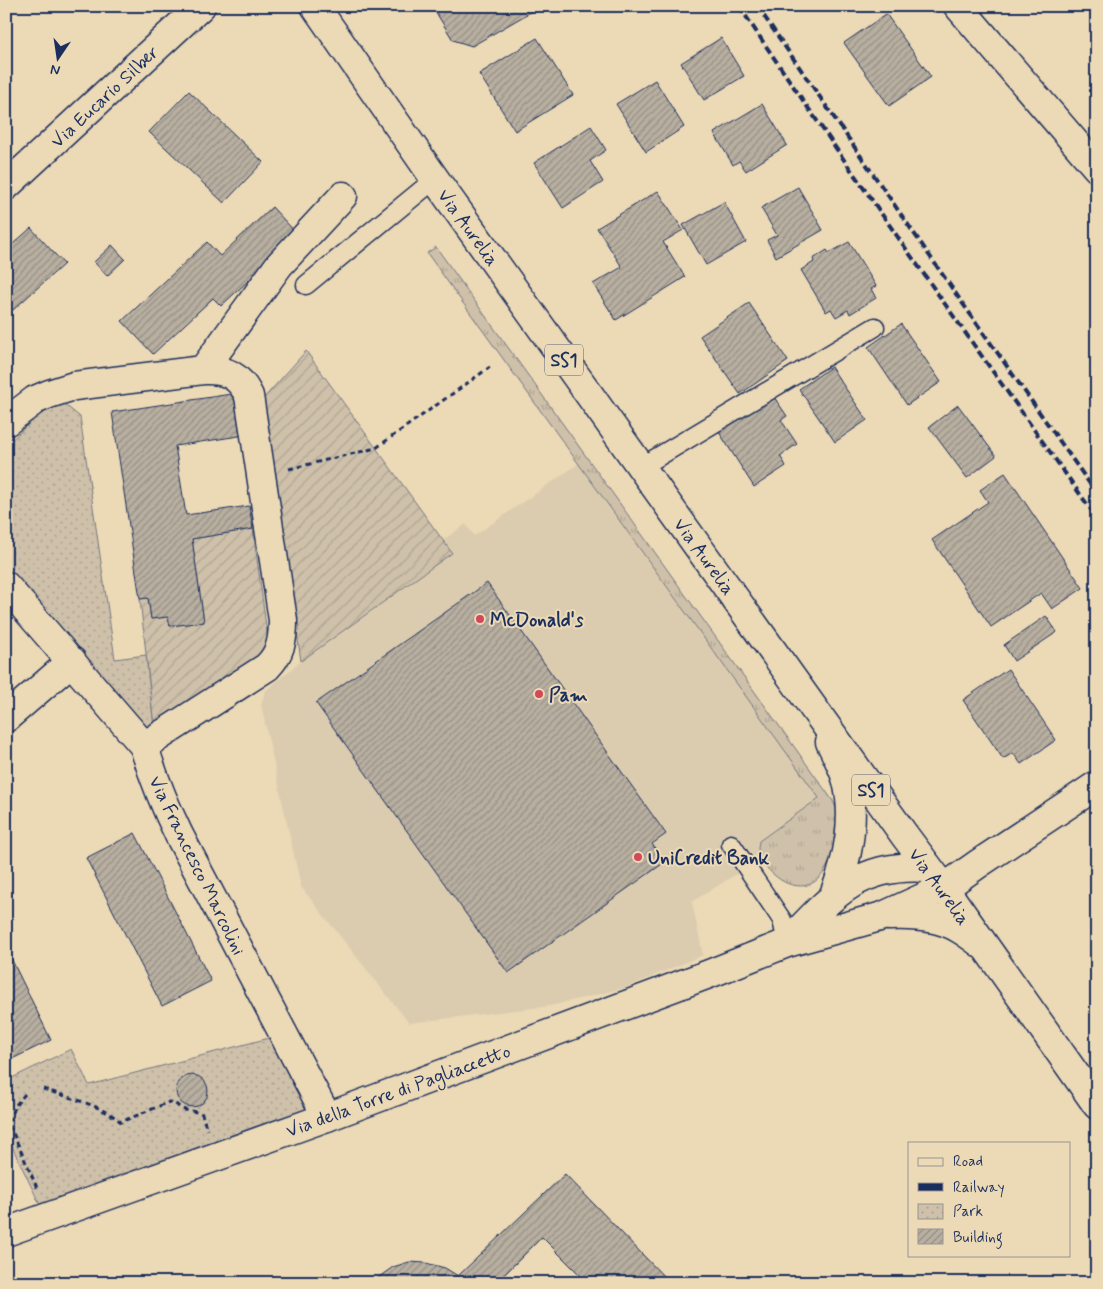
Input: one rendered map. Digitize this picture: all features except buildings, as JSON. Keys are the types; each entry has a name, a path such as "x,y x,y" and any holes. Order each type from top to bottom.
{"street":[{"name":"Via Eucario Silber","path":"6,186 201,6"},
{"name":"Via Aurelia","path":"315,6 435,179 1097,1105"},
{"path":"958,6 1097,168"},
{"path":"203,370 279,265 343,196"},
{"path":"6,422 35,400 74,386 216,369 240,381 245,388 251,408 283,620 282,641 279,652 267,667 144,746"},
{"name":"Via Francesco Marcolini","path":"6,586 144,746 150,766 179,835 327,1117"},
{"path":"6,718 72,661"},
{"name":"Via della Torre di Pagliaccetto","path":"816,711 839,760 846,779 850,800 847,852 842,876 833,897"},
{"path":"936,878 978,864 1097,786"},
{"name":"Via della Torre di Pagliaccetto","path":"787,942 833,897 855,881 884,870 904,866 936,878"},
{"name":"Via della Torre di Pagliaccetto","path":"883,916 936,878"},
{"name":"Via della Torre di Pagliaccetto","path":"6,1232 327,1117 709,974 787,942 883,916 913,916 944,921 984,946"}],"lane":[{"path":"306,285 435,179"},
{"path":"641,467 875,327"},
{"path":"731,844 782,920 787,942"}],"path":[{"path":"261,475 376,448 490,367"},
{"path":"43,1090 97,1107 121,1122 169,1102 174,1102 178,1107 194,1110 202,1114 217,1156"},
{"path":"26,1094 15,1106 9,1124 39,1192"}],"shaded area":[{"path":"578,464 819,798 759,841 759,860 692,902 703,955 625,988 550,1006 409,1023 301,887 261,705 265,691 301,661 452,553 443,540 466,524 474,536"}],"green space":[{"path":"436,247 833,801 839,823 835,843 824,872 810,884 800,886 780,880 759,860 758,848 759,841 819,798 427,253"},
{"path":"306,351 452,553 301,661 263,399"},
{"path":"57,398 80,417 115,659 146,655 154,726 145,727 139,724 6,568 6,445"},
{"path":"253,529 268,641 262,655 154,726 140,599 148,598 151,619 168,617 170,626 204,622 192,539"},
{"path":"273,1037 311,1110 43,1211 6,1134 6,1081 71,1049 89,1085"}],"railway":[{"path":"739,6 871,199 1097,518"},
{"path":"757,6 1097,494"}],"place":[{"name":"McDonald's","path":"480,619"},
{"name":"Pam","path":"539,694"},
{"name":"UniCredit Bank","path":"638,857"}]}
